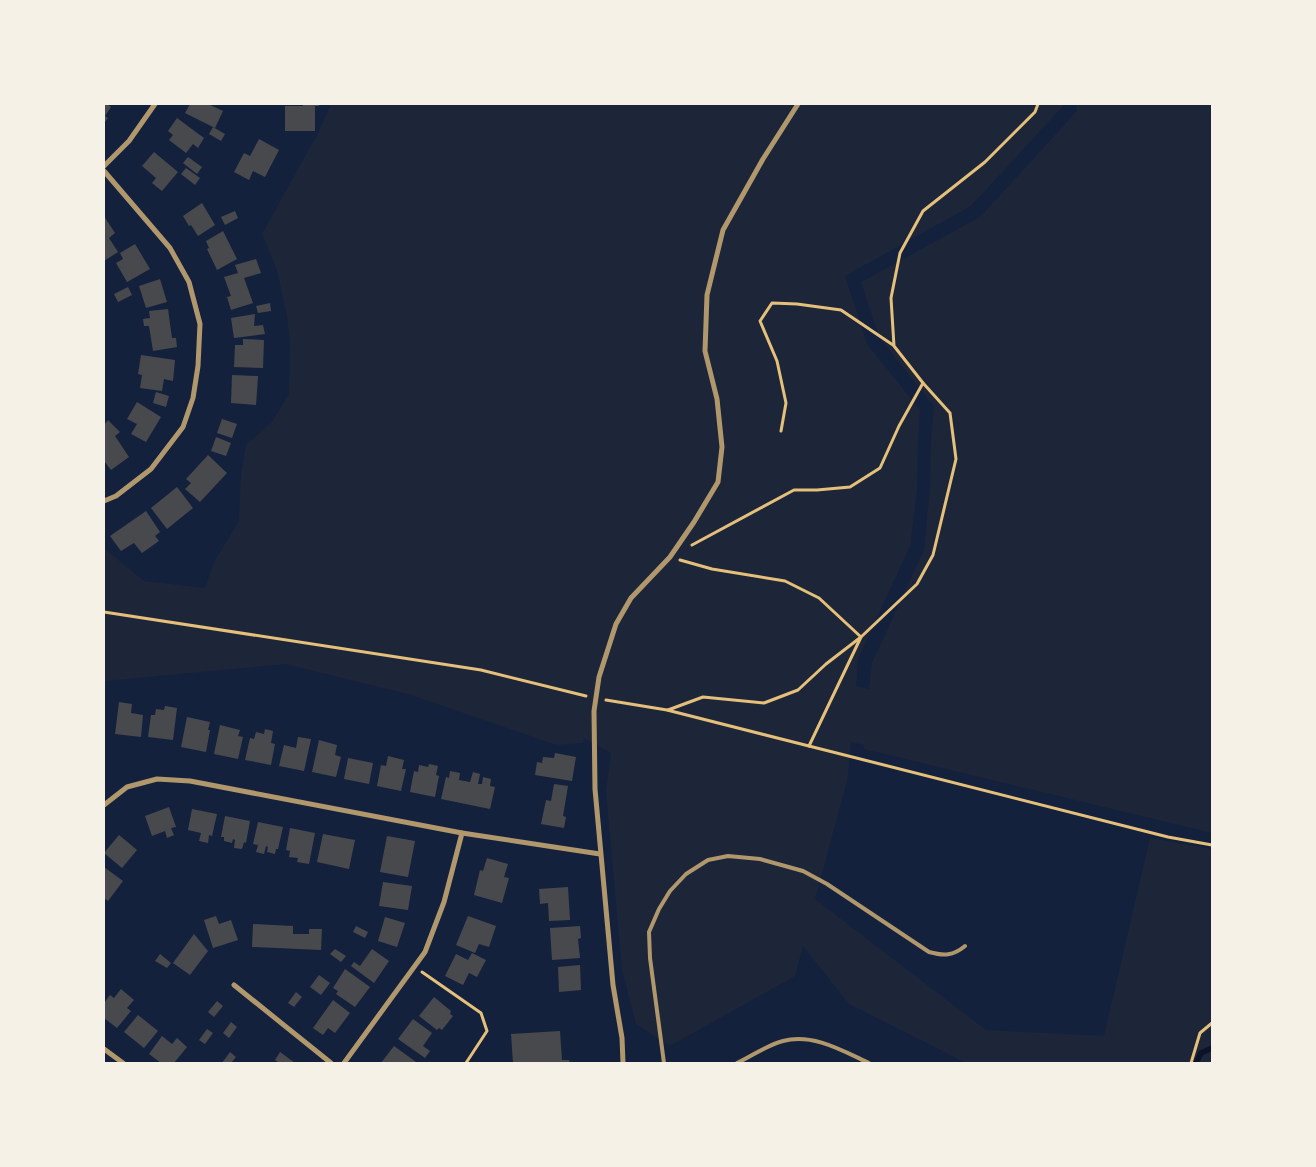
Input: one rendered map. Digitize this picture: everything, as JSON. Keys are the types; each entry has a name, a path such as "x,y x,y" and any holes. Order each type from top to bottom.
{"street":[{"path":"104,166 129,141 155,104"},
{"path":"623,1063 622,1038 613,985 595,790 594,711 599,678 616,624 632,598 670,557 718,482 722,447 718,399 706,352 707,295 723,230 763,159 798,104"},
{"path":"104,171 170,248 189,282 200,324 198,366 193,398 183,427 151,469 116,496 104,502"},
{"path":"104,805 127,787 157,779 190,781 462,833 600,854"},
{"path":"344,1063 416,967 425,952 444,902 462,833"},
{"path":"234,985 331,1063"},
{"path":"104,1049 123,1063"}],"lane":[{"path":"664,1063 650,958 650,932 659,909 670,891 686,874 708,860 728,856 760,859 803,871 827,884 929,952 943,956 956,953 965,946"},
{"path":"737,1063 784,1040 811,1040 837,1048 869,1063"}],"path":[{"path":"894,346 891,298 900,253 923,211 986,162 1035,112 1038,104"},
{"path":"667,710 703,696 764,703 798,690 826,664 861,637 917,584 933,555 956,459 950,413 894,346 841,310 797,304 772,303 760,321 777,361 786,403 780,431"},
{"path":"670,557 794,490 850,487 880,468 899,426 923,383"},
{"path":"670,557 712,569 785,581 819,598 861,637"},
{"path":"104,612 480,670 582,695"},
{"path":"809,746 861,637"},
{"path":"624,704 667,710 1168,837 1212,845"},
{"path":"416,967 481,1013 487,1031 466,1063"},
{"path":"1191,1063 1200,1033 1212,1023"}],"shaded area":[{"path":"331,104 1062,104 1063,106 971,206 845,276 867,344 920,410 917,490 910,546 858,659 856,686 869,689 872,663 924,550 930,490 934,406 879,337 861,282 980,217 1077,111 1076,104 1212,104 1212,833 864,749 864,745 851,742 847,781 815,899 986,1030 1104,1036 1150,838 1212,849 1212,1063 966,1063 849,1004 803,946 795,976 670,1046 636,1024 622,970 606,791 611,753 584,738 583,743 557,745 408,694 285,664 105,681 104,548 144,581 205,588 214,562 239,521 241,474 246,445 272,422 289,394 290,343 287,316 277,270 262,234 318,133"}],"building":[{"path":"104,104 111,107 105,116 108,118 104,123"},
{"path":"190,104 208,104 223,111 215,128 185,113"},
{"path":"303,104 319,104 319,106 315,106 315,131 285,131 285,106 303,106"},
{"path":"177,118 204,138 198,148 193,144 186,153 169,140 173,135 168,131"},
{"path":"213,127 225,134 221,141 209,134"},
{"path":"259,139 279,150 265,177 253,171 249,180 234,172 244,153 250,156"},
{"path":"154,152 178,172 162,191 152,183 156,178 142,166"},
{"path":"188,157 202,167 197,174 183,163"},
{"path":"186,168 200,178 195,185 181,174"},
{"path":"202,203 215,225 198,236 183,216"},
{"path":"235,211 238,218 225,225 221,217"},
{"path":"104,216 115,233 109,238 118,252 104,261"},
{"path":"223,231 237,259 217,270 207,249 209,248 206,241"},
{"path":"135,244 150,269 127,282 116,263 123,259 120,253"},
{"path":"256,259 261,273 244,278 253,303 231,310 227,297 231,296 224,277 238,273 235,265"},
{"path":"160,279 167,302 146,308 139,286"},
{"path":"128,287 132,295 118,302 114,294"},
{"path":"270,303 271,311 258,313 256,306"},
{"path":"168,309 172,338 176,338 177,347 153,351 149,326 144,326 143,319 150,318 149,311"},
{"path":"255,314 254,326 263,325 265,334 234,338 231,318"},
{"path":"243,339 264,340 263,368 234,367 235,345 243,345"},
{"path":"141,355 175,360 173,381 164,379 162,391 140,388 142,375 138,374"},
{"path":"232,375 258,376 256,405 231,403"},
{"path":"156,392 169,396 166,407 153,403"},
{"path":"137,402 161,417 146,442 131,434 137,424 127,419"},
{"path":"222,419 237,424 232,438 217,433"},
{"path":"108,420 120,432 115,436 129,457 111,470 104,461 104,425"},
{"path":"216,437 231,443 226,456 211,451"},
{"path":"208,455 227,473 200,502 185,489 191,483 186,479"},
{"path":"177,487 193,508 167,529 151,508"},
{"path":"146,511 160,532 155,536 159,541 142,553 134,543 121,551 110,536"},
{"path":"119,702 132,704 131,713 143,715 141,737 115,734"},
{"path":"165,706 177,708 173,740 148,737 151,715 155,715 156,709 164,710"},
{"path":"187,717 210,722 206,752 181,747"},
{"path":"220,725 240,730 238,736 243,737 238,759 214,754"},
{"path":"265,729 273,731 271,743 275,744 271,765 245,760 250,738 254,739 256,732 264,734"},
{"path":"298,737 311,739 304,771 279,766 284,745 296,748"},
{"path":"319,740 337,745 335,755 341,757 336,777 312,772"},
{"path":"555,753 576,757 572,781 535,775 537,762 542,763 543,757 554,758"},
{"path":"388,756 404,760 402,769 406,769 401,791 377,786 381,765 386,766"},
{"path":"348,758 373,763 369,784 344,779"},
{"path":"429,764 438,766 436,775 439,776 435,797 410,792 414,771 418,772 419,765 428,767"},
{"path":"450,771 460,773 459,780 470,782 473,772 480,774 478,784 482,784 483,777 491,779 490,786 495,787 490,809 441,799 446,777 449,778"},
{"path":"554,784 568,786 563,816 566,817 564,828 541,824 546,800 551,801"},
{"path":"169,807 176,827 171,828 174,835 167,838 165,831 152,836 145,816"},
{"path":"192,809 217,814 212,836 209,835 208,843 199,841 201,833 188,830"},
{"path":"225,816 250,821 246,843 244,842 242,849 234,848 235,840 233,839 232,843 224,841 224,837 221,837"},
{"path":"258,822 283,827 275,854 267,852 268,847 266,846 264,854 256,852 258,845 253,844"},
{"path":"290,828 315,833 309,864 297,862 298,858 289,857 290,851 286,850"},
{"path":"323,834 355,840 349,869 317,862"},
{"path":"119,835 137,850 122,868 104,853"},
{"path":"387,836 415,841 408,877 380,872"},
{"path":"487,858 508,864 504,877 509,878 502,903 474,895 480,870 483,871"},
{"path":"104,867 123,881 108,901 104,898"},
{"path":"383,882 412,886 408,910 379,906"},
{"path":"568,887 570,920 549,921 548,903 540,904 539,889"},
{"path":"216,916 219,924 231,920 238,940 213,948 204,920"},
{"path":"468,916 496,926 489,947 479,944 475,953 456,945"},
{"path":"385,917 405,923 397,947 378,941"},
{"path":"253,924 293,926 293,934 309,934 309,929 322,929 321,950 252,947"},
{"path":"356,926 368,932 365,938 353,932"},
{"path":"580,926 581,938 578,939 580,958 552,960 550,928"},
{"path":"194,934 208,951 190,975 173,963"},
{"path":"335,949 346,956 341,962 330,954"},
{"path":"372,949 389,961 374,983 351,966 354,962 360,966"},
{"path":"472,953 486,960 477,977 469,973 463,985 445,976 456,954 468,960"},
{"path":"160,954 171,963 167,968 155,961"},
{"path":"580,965 581,990 559,992 558,967"},
{"path":"345,969 370,987 355,1007 336,994 338,991 333,988"},
{"path":"319,975 330,983 321,995 310,987"},
{"path":"121,989 134,1000 127,1008 131,1011 117,1028 104,1018 104,1003 110,995 114,998"},
{"path":"296,992 302,997 294,1007 288,1003"},
{"path":"434,997 451,1011 450,1014 453,1016 442,1030 439,1028 437,1030 419,1016"},
{"path":"333,1000 350,1013 335,1033 328,1028 323,1035 313,1028"},
{"path":"217,1001 223,1006 214,1017 208,1012"},
{"path":"138,1015 158,1031 144,1048 124,1032"},
{"path":"413,1019 432,1033 423,1046 430,1051 425,1058 398,1039"},
{"path":"231,1022 237,1027 229,1038 223,1033"},
{"path":"207,1029 213,1033 205,1044 199,1040"},
{"path":"560,1031 562,1060 569,1060 570,1063 513,1063 511,1034"},
{"path":"162,1036 172,1044 177,1038 187,1047 174,1063 161,1063 149,1054"},
{"path":"394,1046 416,1062 381,1063"},
{"path":"230,1052 236,1057 231,1063 222,1063"},
{"path":"280,1052 295,1063 279,1063 275,1060"}],"waterway":[{"path":"1196,1063 1201,1053 1212,1048"}]}
